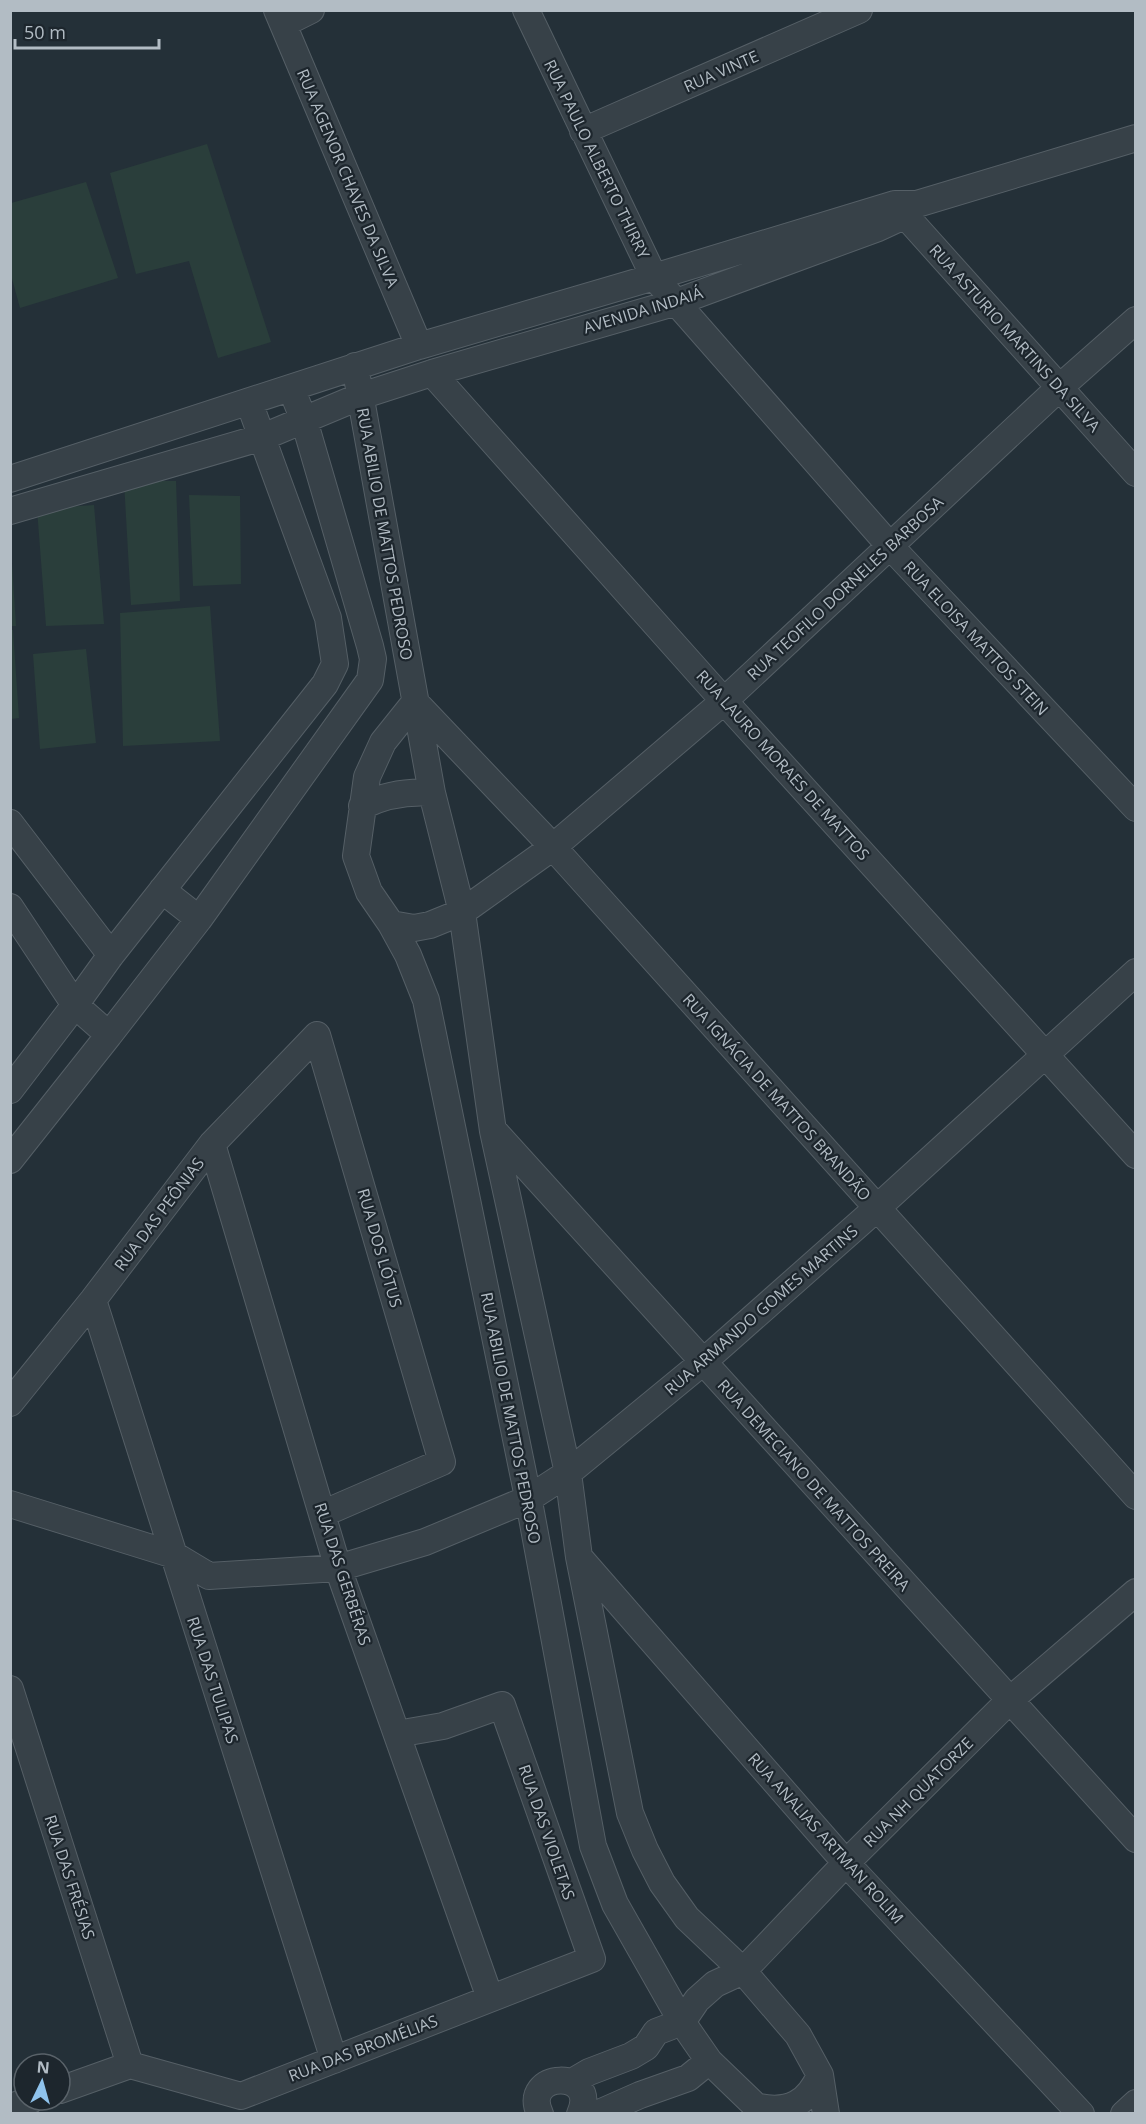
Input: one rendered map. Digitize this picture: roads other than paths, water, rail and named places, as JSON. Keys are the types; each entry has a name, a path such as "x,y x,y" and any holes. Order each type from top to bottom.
{"street":[{"path":"280,17 311,10"},
{"name":"RUA PAULO ALBERTO THIRRY","path":"526,10 654,278 677,302"},
{"name":"RUA VINTE","path":"583,131 859,10"},
{"name":"RUA AGENOR CHAVES DA SILVA","path":"280,17 419,346"},
{"name":"AVENIDA INDAIÁ","path":"10,479 419,346 906,208 1136,138"},
{"name":"AVENIDA INDAIÁ","path":"10,511 263,436 361,396 432,373 677,302 878,228 906,208"},
{"name":"RUA ASTURIO MARTINS DA SILVA","path":"906,208 1059,388 1136,473"},
{"name":"RUA ELOISA MATTOS STEIN","path":"677,302 890,546 1136,808"},
{"name":"RUA TEOFILO DORNELES BARBOSA","path":"391,924 414,928 429,926 462,912 553,847 724,701 1059,388 1136,320"},
{"name":"RUA ABILIO DE MATTOS PEDROSO","path":"355,366 432,793 462,912 493,1131 568,1473 579,1557 630,1813 662,1883 687,1918 742,1971 798,2035 820,2075 826,2114"},
{"name":"RUA LAURO MORAES DE MATTOS","path":"432,373 724,701 1136,1155"},
{"path":"10,1160 199,919 370,680 373,659 370,646 304,420 291,388"},
{"path":"10,1090 111,955 325,684 335,664 328,618 249,402"},
{"path":"335,664 370,646"},
{"name":"RUA ABILIO DE MATTOS PEDROSO","path":"415,702 383,742 367,777 356,856 369,892 391,924 408,955 426,1000 529,1503 593,1846 615,1904 682,2022 709,2061 761,2110"},
{"name":"RUA IGNÁCIA DE MATTOS BRANDÃO","path":"415,702 553,847 1136,1496"},
{"path":"362,806 380,797 412,792 432,793"},
{"path":"12,827 111,955"},
{"path":"162,890 199,919"},
{"path":"10,907 75,1005 109,1035"},
{"name":"RUA ARMANDO GOMES MARTINS","path":"10,1504 174,1555 209,1576 340,1573 529,1503 704,1362 1136,972"},
{"name":"RUA DAS PEÔNIAS","path":"10,1403 93,1300 212,1144 318,1035"},
{"name":"RUA DOS LÓTUS","path":"318,1035 442,1462 322,1514"},
{"name":"RUA DEMECIANO DE MATTOS PREIRA","path":"493,1131 1136,1839"},
{"name":"RUA DAS GERBÉRAS","path":"212,1144 340,1573 490,1998"},
{"name":"RUA DAS TULIPAS","path":"93,1300 334,2060"},
{"name":"RUA ANALIAS ARTMAN ROLIM","path":"579,1557 846,1863 1081,2114"},
{"name":"RUA NH QUATORZE","path":"682,2022 697,2000 715,1984 742,1971 846,1863 1010,1700 1136,1592"},
{"name":"RUA DAS FRÉSIAS","path":"10,1689 130,2065"},
{"name":"RUA DAS VIOLETAS","path":"397,1734 443,1726 502,1705 592,1959"},
{"name":"RUA DAS BROMÉLIAS","path":"130,2065 241,2096 592,1959"},
{"path":"572,2082 589,2072 631,2056 646,2047 656,2032 682,2022"},
{"path":"646,2047 654,2074 668,2085"},
{"path":"597,2114 688,2078 709,2061"},
{"path":"72,2086 130,2065"},
{"path":"761,2110 786,2108 800,2102 813,2091 820,2075"},
{"path":"523,2114 546,2084 559,2079 572,2082 581,2092 583,2098 580,2114"},
{"path":"540,2114 537,2103 542,2088"},
{"path":"1124,2114 1136,2103"}]}
